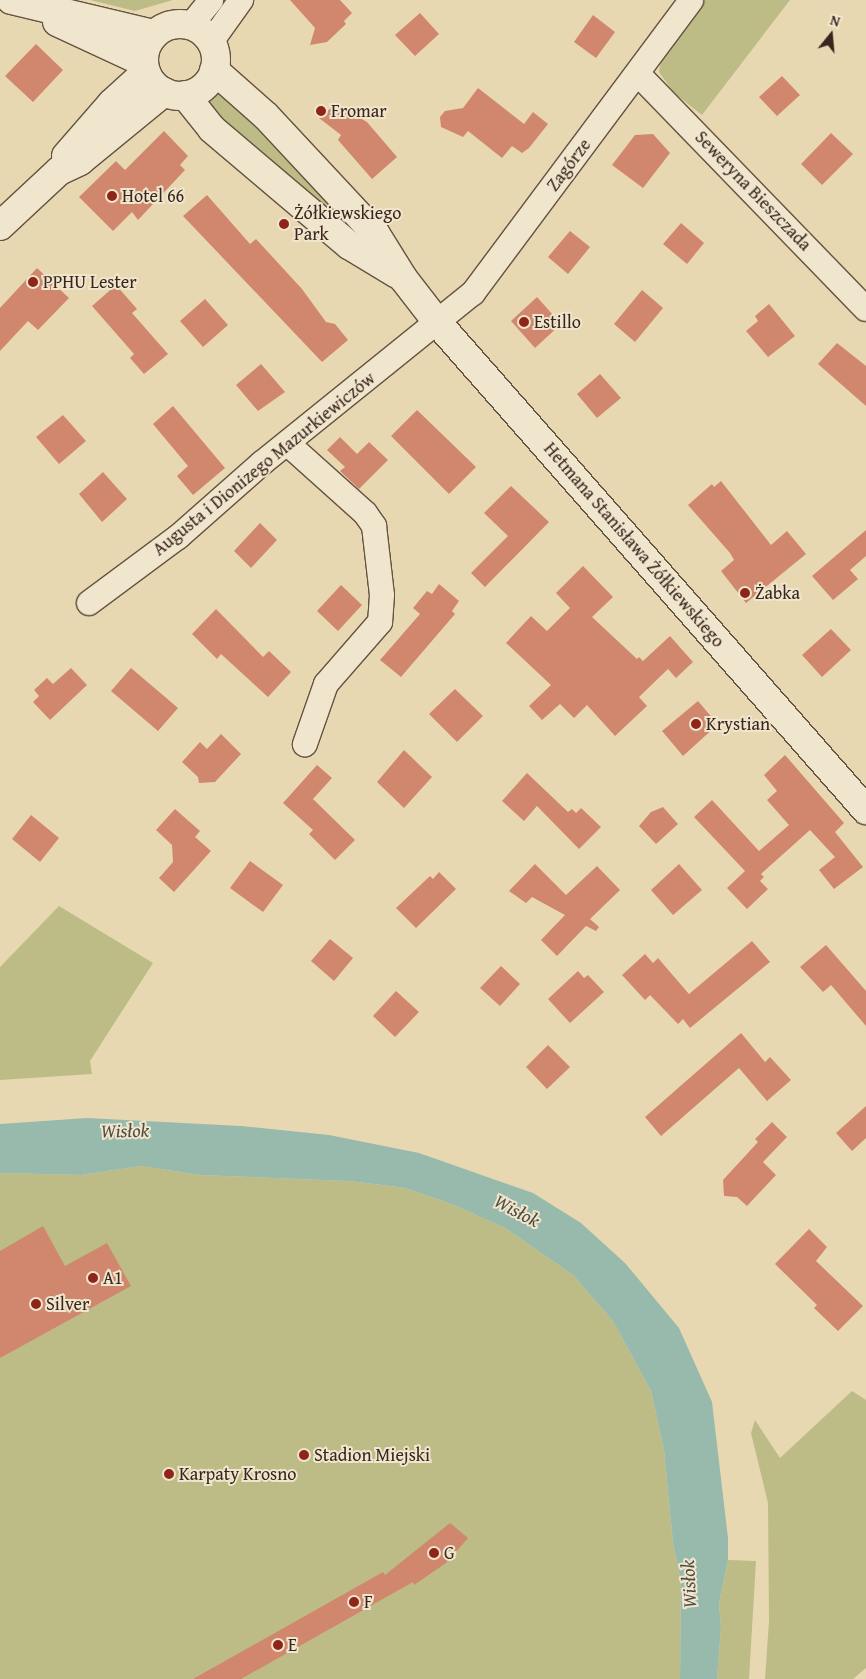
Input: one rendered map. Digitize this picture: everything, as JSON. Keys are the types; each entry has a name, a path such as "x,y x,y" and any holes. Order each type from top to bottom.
{"street":[{"path":"201,34 211,0"},
{"path":"201,34 241,0"},
{"name":"Zagórze","path":"437,322 472,293 638,74 691,0"},
{"path":"16,1 154,34"},
{"path":"16,1 144,67 174,94"},
{"path":"0,226 59,171 80,161 174,94 203,87 214,70 216,56 201,34 178,23 165,26 154,34 148,42 144,67 67,153 59,171"},
{"path":"101,44 111,61 114,77 116,91 112,103"},
{"name":"Hetmana Stanisława Żółkiewskiego","path":"214,70 266,116 369,226 403,278 437,322 866,810"},
{"name":"Seweryna Bieszczada","path":"638,74 866,309"},
{"name":"Hetmana Stanisława Żółkiewskiego","path":"174,94 349,245 403,278"},
{"name":"Augusta i Dionizego Mazurkiewiczów","path":"89,603 178,538 288,444 437,322"},
{"path":"288,444 365,513 374,526 382,595 380,622 326,684 306,744"}],"shaded area":[{"path":"90,0 173,0 135,11"},
{"path":"705,0 790,0 702,115 674,93 659,72 661,59"},
{"path":"216,92 252,114 366,244 202,105"},
{"path":"59,906 153,963 90,1061 92,1074 0,1080 0,967"},
{"name":"Stadion Miejski","path":"141,1166 200,1175 349,1181 405,1188 454,1205 505,1228 573,1275 613,1321 651,1391 664,1450 673,1543 681,1582 680,1679 0,1679 0,1173 81,1175"},
{"path":"852,1391 866,1400 866,1668 853,1679 765,1679 769,1621 768,1503 751,1433 755,1420 780,1458"},
{"path":"728,1560 756,1561 749,1679 717,1679 721,1627 719,1603"}],"water":[{"name":"Wisłok","path":"87,1118 241,1126 329,1135 419,1153 533,1193 581,1223 625,1263 679,1328 712,1402 728,1538 728,1560 719,1603 721,1627 717,1679 680,1679 681,1582 673,1543 664,1450 651,1391 613,1321 573,1275 505,1228 454,1205 405,1188 349,1181 200,1175 141,1166 81,1175 0,1173 0,1124"}],"building":[{"path":"290,0 340,0 352,13 344,21 346,24 327,42 310,45 315,28"},
{"path":"420,13 439,34 415,56 395,35"},
{"path":"593,15 615,32 596,58 574,42"},
{"path":"36,44 63,70 33,102 5,76"},
{"path":"782,76 800,95 777,116 759,97"},
{"path":"478,88 524,124 533,112 548,124 529,148 522,153 512,146 502,158 468,131 463,137 441,127 440,117 445,111 463,108"},
{"path":"336,104 367,122 397,157 372,179 338,140 341,135 319,118"},
{"path":"164,131 188,156 180,165 185,170 138,220 132,212 113,231 79,197 116,161 125,170"},
{"path":"831,133 853,154 822,185 801,164"},
{"path":"653,134 670,153 643,188 612,165 635,135"},
{"path":"207,195 250,244 256,239 302,289 326,322 335,324 348,340 322,362 183,216"},
{"path":"681,223 704,243 687,264 663,244"},
{"path":"570,231 590,247 568,274 548,257"},
{"path":"37,268 69,298 38,330 28,321 0,351 0,308"},
{"path":"116,285 137,309 132,313 168,354 144,374 130,358 134,354 92,306"},
{"path":"642,290 663,308 635,342 614,324"},
{"path":"537,297 561,324 535,348 511,321"},
{"path":"205,299 228,325 203,347 180,321"},
{"path":"769,304 795,336 768,357 746,331 758,321 755,316"},
{"path":"837,343 866,366 866,406 818,364"},
{"path":"261,364 285,392 258,411 236,385"},
{"path":"600,374 621,398 597,418 577,394"},
{"path":"173,406 225,468 193,495 177,476 188,466 153,424"},
{"path":"417,410 476,467 449,494 391,436"},
{"path":"63,415 86,441 59,464 36,437"},
{"path":"340,437 357,454 369,442 388,460 359,489 340,471 345,467 327,450"},
{"path":"103,472 127,499 102,522 79,494"},
{"path":"721,481 771,545 787,531 806,554 746,603 721,571 734,560 730,553 688,505 712,484 714,487"},
{"path":"511,486 549,522 485,587 471,573 508,536 484,513"},
{"path":"260,523 277,540 251,568 234,551"},
{"path":"866,530 866,556 850,570 858,579 833,600 812,576"},
{"path":"583,566 613,597 592,617 637,659 639,657 643,661 670,636 693,662 676,678 668,669 639,697 647,706 615,736 587,705 574,718 560,704 542,720 529,706 551,685 506,643 531,616 547,631 570,608 556,593"},
{"path":"439,584 459,601 452,611 455,614 401,677 380,660 420,614 413,608 427,591 432,594"},
{"path":"341,585 362,605 338,631 317,611"},
{"path":"216,609 263,657 269,651 291,672 268,697 221,654 217,659 192,634"},
{"path":"831,629 851,650 822,677 802,655"},
{"path":"71,668 87,685 50,720 33,702 39,696 34,690 47,678 53,684"},
{"path":"131,668 178,708 158,731 111,691"},
{"path":"455,689 483,716 457,742 429,714"},
{"path":"698,701 714,720 715,727 683,756 662,731"},
{"path":"221,734 241,754 215,782 199,783 198,777 182,762 200,742 207,749"},
{"path":"404,750 432,777 404,808 377,782"},
{"path":"785,755 844,823 835,832 863,867 834,889 819,870 835,857 810,830 761,874 764,877 760,881 768,889 747,909 727,888 745,871 694,817 712,800 759,851 789,825 767,800 777,791 764,775"},
{"path":"317,765 332,778 313,799 355,840 335,860 309,834 313,830 283,803"},
{"path":"527,773 568,812 572,809 576,813 581,808 601,827 579,849 537,806 524,821 502,801"},
{"path":"663,807 678,824 656,844 639,826 651,812"},
{"path":"175,809 200,831 195,837 211,851 174,892 159,878 173,862 172,845 156,830"},
{"path":"31,815 59,838 40,862 12,839"},
{"path":"250,861 283,885 263,912 230,888"},
{"path":"535,864 566,895 597,866 620,890 590,919 599,927 596,931 586,926 557,956 541,940 565,915 532,897 526,903 509,891"},
{"path":"679,864 702,890 673,915 651,890"},
{"path":"439,872 456,889 416,928 396,908 430,876 433,879"},
{"path":"330,939 353,958 334,981 311,961"},
{"path":"752,941 770,962 690,1028 683,1019 678,1024 650,995 645,1000 622,975 645,954 653,963 658,958 689,994"},
{"path":"826,945 866,991 866,1026 831,985 823,992 800,967"},
{"path":"501,966 520,984 500,1006 480,988"},
{"path":"578,971 584,978 588,975 604,992 570,1023 548,999"},
{"path":"396,991 419,1012 395,1037 373,1016"},
{"path":"741,1033 765,1062 770,1057 791,1080 767,1101 739,1068 661,1136 645,1117"},
{"path":"548,1045 570,1067 547,1089 526,1067"},
{"path":"866,1106 866,1138 852,1151 836,1133"},
{"path":"772,1122 787,1137 763,1162 776,1175 747,1206 737,1197 724,1196 723,1180 758,1142 755,1139"},
{"path":"43,1226 65,1266 107,1243 131,1286 0,1358 0,1251"},
{"path":"809,1229 827,1247 816,1261 863,1306 838,1331 814,1308 817,1305 775,1264"},
{"path":"450,1523 468,1538 446,1563 414,1585 413,1582 241,1679 193,1679 383,1572 385,1575"}],"place":[{"name":"Fromar","path":"321,111"},
{"name":"Hotel 66","path":"112,196"},
{"name":"Żółkiewskiego Park","path":"284,224"},
{"name":"PPHU Lester","path":"33,282"},
{"name":"Estillo","path":"524,322"},
{"name":"Żabka","path":"745,593"},
{"name":"Krystian","path":"696,724"},
{"name":"A1","path":"93,1278"},
{"name":"Silver","path":"36,1304"},
{"name":"Stadion Miejski","path":"304,1455"},
{"name":"Karpaty Krosno","path":"169,1474"},
{"name":"G","path":"434,1553"},
{"name":"F","path":"354,1602"},
{"name":"E","path":"278,1645"}]}
